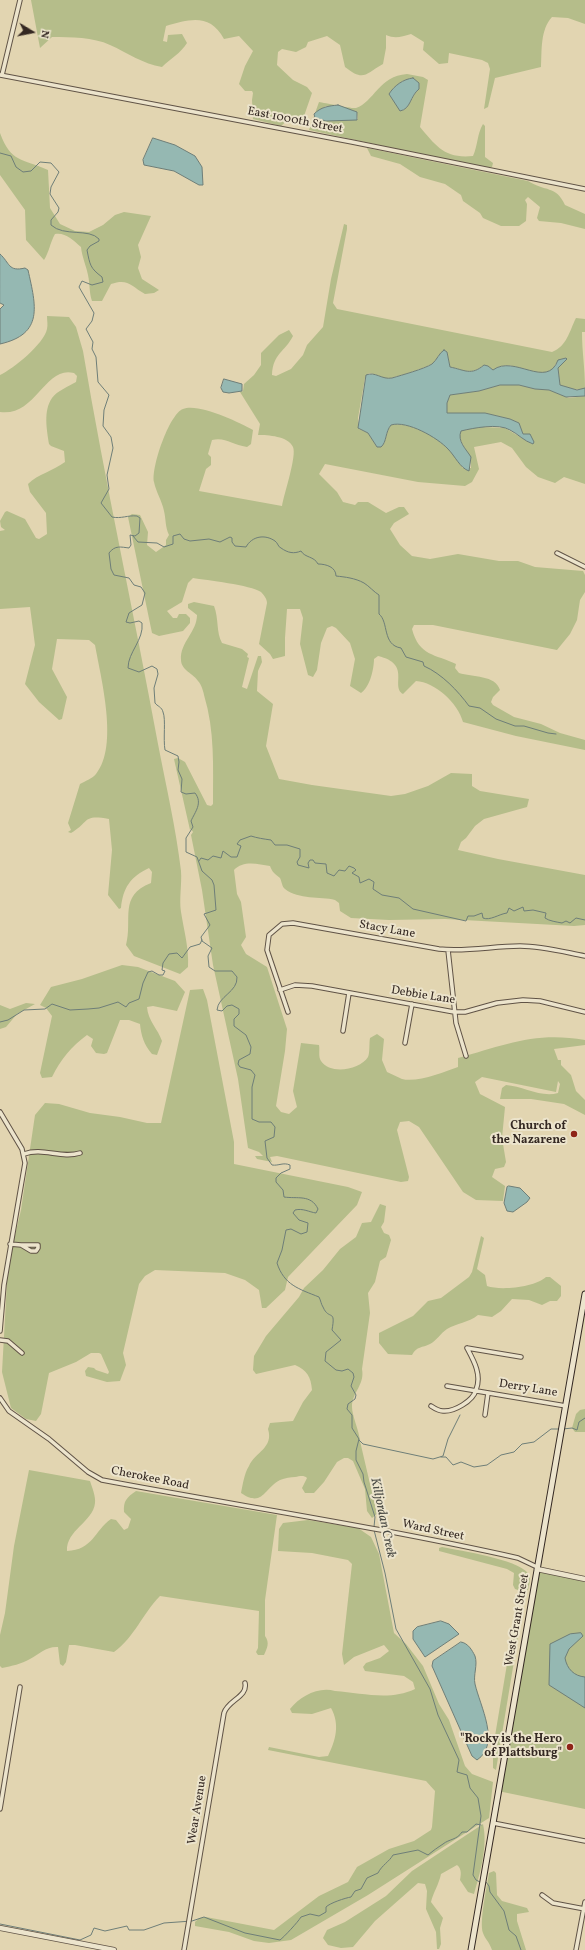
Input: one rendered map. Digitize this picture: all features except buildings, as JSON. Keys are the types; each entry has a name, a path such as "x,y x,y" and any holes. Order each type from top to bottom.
{"main road":[{"name":"West Grant Street","path":"471,1950 585,1294"}],"street":[{"path":"1,75 20,0"},
{"name":"East 1000th Street","path":"1,75 331,138 585,190"},
{"path":"557,553 585,567"},
{"name":"Stacy Lane","path":"288,1012 267,944 269,935 282,924 293,924 448,950 522,946 585,956"},
{"path":"448,950 454,1012 458,1034 466,1056"},
{"name":"Debbie Lane","path":"280,990 295,985 306,985 454,1012 465,1012 497,1003 523,1000 540,1001 585,1012"},
{"path":"343,1031 349,993"},
{"path":"405,1043 412,1004"},
{"path":"0,1112 16,1136 24,1154 24,1170 10,1244 2,1298 0,1331"},
{"path":"24,1154 37,1151 61,1155 80,1153"},
{"path":"10,1244 21,1245"},
{"path":"0,1340 8,1341 22,1353"},
{"path":"431,1406 442,1411 456,1408 466,1402 476,1391 478,1376 476,1365 467,1348 521,1357"},
{"name":"Derry Lane","path":"447,1386 566,1406"},
{"name":"Derry Lane","path":"485,1415 488,1393"},
{"name":"Cherokee Road","path":"0,1398 9,1412 43,1434 97,1478 208,1500 324,1520"},
{"name":"Ward Street","path":"324,1520 518,1558 537,1568"},
{"path":"537,1568 585,1578"},
{"name":"Wear Avenue","path":"184,1950 224,1713 228,1705 243,1692 245,1689 245,1682"},
{"path":"0,1809 20,1687"},
{"path":"493,1823 585,1841"},
{"path":"542,1895 553,1903 584,1909"},
{"path":"576,1950 585,1902"},
{"path":"0,1928 114,1950"}],"green space":[{"path":"31,0 585,0 585,24 568,18 552,17 545,28 541,67 495,78 488,107 484,109 490,69 488,63 482,60 449,53 448,63 439,64 423,50 424,42 411,34 398,37 386,35 386,48 383,64 364,75 351,72 345,67 340,45 327,36 308,42 306,47 296,52 282,49 278,52 277,65 293,80 307,87 312,93 304,116 289,119 281,126 253,119 253,93 252,91 245,91 239,84 245,66 253,51 239,36 224,39 212,25 199,20 183,21 166,26 163,41 167,42 168,35 182,34 187,43 179,53 162,67 142,61 117,48 96,40 74,37 52,37 40,48"},
{"path":"407,74 423,77 428,80 420,127 436,145 448,153 473,156 483,124 485,126 485,157 493,163 492,167 481,167 309,130 315,113 319,102 356,108 368,100 383,84 390,79","holes":["413,78 419,89 407,107 401,111 389,94 399,83 406,80","326,106 346,108 357,112 358,119 325,121 315,113"]},
{"path":"0,133 8,150 13,155 48,170 50,208 60,224 75,231 89,232 103,225 115,215 124,212 151,216 138,245 141,257 138,268 142,279 159,290 154,293 145,294 126,282 117,282 111,284 102,301 92,301 88,275 81,247 69,237 62,234 55,234 44,260 26,240 25,210 0,175"},
{"path":"367,148 528,181 558,194 565,205 585,214 585,229 561,223 539,221 537,218 540,207 528,197 525,200 527,204 526,221 519,226 501,226 483,218 480,213 463,201 461,195 445,184 420,177 400,164 371,156"},
{"path":"344,224 347,225 347,229 333,303 337,309 552,352 564,342 576,318 585,319 585,332 582,332 582,346 585,388 576,389 560,385 558,368 567,358 561,359 554,366 552,371 545,373 538,373 508,366 500,366 493,370 484,365 475,370 467,371 450,367 447,352 443,351 430,365 387,379 383,379 369,373 365,378 358,418 359,429 368,433 377,447 381,447 383,445 391,425 397,424 410,426 434,436 452,452 463,468 471,468 471,462 460,439 461,430 482,427 505,428 532,444 531,436 523,434 519,423 510,419 485,413 447,413 447,403 450,395 479,391 500,385 519,385 535,389 549,390 569,398 585,396 585,484 564,477 555,483 538,477 526,467 512,448 501,442 474,447 479,469 472,482 465,486 418,482 325,464 319,474 337,492 343,502 355,505 358,502 368,502 386,513 399,507 404,507 409,514 394,523 390,529 400,545 412,556 430,559 458,554 499,561 518,561 535,567 583,571 585,575 585,592 580,600 577,620 570,634 557,650 433,625 414,625 412,629 415,638 423,649 435,656 456,664 455,668 459,673 483,677 498,685 500,690 493,697 491,702 493,705 514,717 541,724 560,733 585,740 585,750 516,736 463,722 451,701 438,689 431,685 416,681 403,694 398,686 397,669 394,664 378,656 374,659 372,673 367,687 361,693 350,686 355,659 350,643 336,628 332,626 327,628 321,643 317,670 313,677 308,675 300,644 303,618 300,609 287,609 285,656 273,659 270,654 259,644 267,603 261,592 256,589 193,578 188,583 182,602 167,611 173,618 177,618 179,614 186,614 190,618 190,623 183,631 159,636 152,633 128,517 132,514 140,515 148,532 147,545 156,552 166,545 166,540 169,535 165,514 154,482 154,475 158,454 167,431 178,413 183,409 190,408 218,414 253,430 251,444 247,447 225,440 212,440 208,454 211,457 211,465 206,469 199,491 282,506 292,466 294,452 293,447 287,440 282,438 258,435 260,424 240,392 243,391 244,384 254,375 261,365 261,353 279,335 289,330 293,336 277,357 272,375 276,376 291,369 303,355 307,345 323,327 331,279"},
{"path":"47,316 69,317 76,327 83,351 171,807 181,871 180,907 187,946 188,967 180,974 134,956 126,945 130,901 141,888 151,883 152,872 149,868 142,871 132,879 126,889 121,908 119,909 108,895 112,850 109,819 90,818 71,833 68,832 71,830 68,823 80,784 96,774 103,762 106,747 107,730 104,693 95,645 89,640 57,639 52,669 67,697 62,719 59,720 39,702 25,684 35,645 30,607 0,609 0,531 5,530 1,527 0,521 7,511 25,519 36,538 39,539 47,534 46,513 30,492 28,484 65,462 64,451 49,444 47,409 54,395 76,382 77,376 74,373 64,373 55,376 32,400 23,407 12,411 0,412 0,375 20,362 40,342 47,329"},
{"path":"194,602 214,606 222,643 242,649 248,654 247,657 249,658 242,687 247,689 258,656 261,656 262,662 258,671 257,691 273,704 266,746 279,779 391,796 405,794 428,786 451,773 472,774 472,786 480,791 529,799 527,807 484,819 475,826 461,842 458,850 585,875 585,925 574,926 445,919 389,920 351,918 340,911 339,903 335,900 297,895 285,889 280,878 275,874 270,866 246,864 234,870 237,894 241,902 246,937 241,945 246,954 267,967 287,1029 276,1106 281,1112 289,1114 297,1107 293,1091 301,1043 319,1045 320,1059 325,1065 331,1068 345,1069 359,1065 368,1057 370,1038 377,1034 384,1039 382,1060 387,1072 402,1079 415,1080 458,1067 458,1058 505,1044 535,1038 551,1037 585,1040 585,1045 554,1049 558,1060 561,1060 561,1065 571,1075 576,1091 585,1100 585,1115 564,1104 531,1099 500,1099 502,1088 506,1085 539,1093 552,1094 558,1093 560,1084 558,1081 556,1092 482,1077 475,1082 480,1094 505,1107 502,1138 506,1162 504,1167 495,1169 492,1177 505,1186 503,1201 476,1200 463,1192 419,1127 409,1121 400,1122 397,1130 409,1177 408,1181 401,1182 277,1156 270,1157 272,1162 257,1159 255,1156 263,1156 259,1152 248,1148 238,1079 213,965 202,890 191,835 193,832 191,829 190,830 174,759 178,758 185,762 207,805 211,806 213,804 213,749 208,709 200,684 196,678 183,667 181,660 183,648 196,621 197,615 188,608 188,604"},
{"path":"122,965 138,967 175,981 185,992 177,1011 153,1006 147,1007 149,1017 162,1041 157,1055 152,1054 147,1047 142,1036 140,1024 129,1020 120,1020 107,1053 96,1053 91,1046 93,1039 87,1035 67,1054 52,1077 42,1078 40,1073 52,1016 46,1008 40,1005 51,987 82,979"},
{"path":"203,989 207,1000 234,1142 234,1164 348,1187 362,1192 357,1205 288,1277 285,1290 266,1308 262,1308 259,1290 245,1280 225,1273 155,1270 145,1276 139,1284 123,1353 126,1365 120,1381 107,1382 86,1376 85,1371 88,1367 108,1374 109,1372 101,1354 91,1353 76,1362 49,1373 41,1414 36,1421 26,1419 11,1408 2,1372 8,1264 21,1210 35,1115 45,1103 59,1104 90,1113 120,1117 147,1123 161,1123 190,990"},
{"path":"26,1003 35,1004 17,1014 6,1027 0,1029 0,1005 10,1009"},
{"path":"380,1204 386,1206 384,1222 381,1227 384,1233 389,1235 391,1240 386,1257 380,1261 375,1282 368,1293 370,1313 362,1369 362,1380 354,1397 352,1407 377,1514 372,1518 367,1511 365,1489 353,1461 348,1458 344,1458 337,1462 324,1482 314,1493 305,1493 302,1488 307,1478 305,1476 300,1476 280,1480 259,1498 248,1497 241,1493 247,1469 268,1441 268,1429 270,1423 293,1421 303,1402 312,1390 311,1381 308,1374 303,1369 295,1365 256,1374 253,1370 254,1356 266,1336 299,1297 304,1288 323,1270 340,1249 356,1237 362,1223 371,1222"},
{"path":"481,1236 484,1238 477,1269 485,1275 487,1286 509,1288 526,1286 546,1277 550,1277 561,1286 561,1296 557,1301 550,1301 542,1305 529,1300 512,1299 501,1311 492,1317 478,1315 470,1320 451,1327 432,1343 418,1349 412,1355 388,1354 379,1343 379,1333 413,1316 428,1301 441,1298 469,1277 472,1272"},
{"path":"585,1409 585,1432 575,1432 572,1428 576,1414 580,1410"},
{"path":"29,1470 90,1481 95,1498 93,1510 90,1516 71,1537 67,1551 76,1550 88,1544 111,1519 116,1520 124,1530 128,1528 131,1519 124,1512 124,1505 128,1497 136,1491 277,1515 265,1600 265,1636 268,1643 264,1655 258,1655 256,1652 258,1648 259,1611 160,1596 148,1610 133,1633 114,1652 69,1645 66,1662 63,1666 60,1664 58,1647 54,1647 47,1649 23,1662 2,1668 0,1666 0,1635 5,1613 14,1546"},
{"path":"308,1520 358,1528 371,1537 379,1554 394,1633 406,1644 423,1666 439,1704 449,1720 465,1766 472,1774 493,1782 489,1818 368,1895 291,1940 269,1943 254,1941 229,1932 195,1926 195,1922 199,1918 206,1917 274,1930 319,1896 348,1882 357,1867 389,1849 414,1841 431,1830 432,1827 435,1791 426,1781 268,1750 269,1747 319,1757 328,1756 336,1732 334,1714 331,1708 312,1714 292,1713 290,1709 304,1696 310,1693 329,1690 376,1695 396,1695 415,1689 413,1682 404,1676 365,1671 363,1667 366,1663 380,1658 389,1651 384,1645 354,1657 344,1665 342,1654 352,1564 348,1560 312,1553 278,1551 279,1529 283,1523"},
{"path":"442,1547 488,1556 522,1568 530,1577 528,1590 524,1592 515,1589 513,1585 514,1573 507,1569 439,1551 439,1548"},
{"path":"537,1569 585,1582 585,1809 498,1791"},
{"path":"517,1618 521,1619 496,1770 493,1768 493,1748 514,1622"},
{"path":"483,1824 485,1841 484,1850 474,1894 468,1892 460,1880 461,1874 457,1865 441,1874 432,1899 431,1902 443,1918 440,1928 441,1944 439,1949 437,1949 436,1932 426,1909 427,1891 425,1884 418,1883 375,1921 353,1947 341,1948 328,1945 323,1938 327,1930 345,1922 386,1896 412,1871"},
{"path":"494,1871 496,1873 497,1895 502,1901 527,1908 529,1912 517,1914 517,1921 526,1950 492,1950 483,1933 482,1921 489,1873"}],"water":[{"path":"413,78 419,83 419,89 406,108 400,111 389,94 399,83"},
{"path":"338,105 357,112 357,120 326,121 315,118 314,114 322,108"},
{"path":"153,138 175,145 195,156 202,167 203,185 199,185 174,171 144,165 143,160"},
{"path":"0,254 12,268 25,268 28,270 33,295 34,317 30,326 24,333 14,339 0,344 0,309 4,305 0,303"},
{"path":"444,350 447,352 450,367 468,371 475,370 484,365 493,370 501,366 510,366 538,372 546,372 553,368 558,360 566,358 567,359 558,368 560,385 577,390 585,388 585,396 566,397 549,390 535,389 519,385 500,385 479,391 450,395 447,403 447,413 485,413 510,419 519,423 523,434 530,434 534,442 533,444 530,443 516,433 505,428 493,426 461,431 461,442 471,457 469,471 460,465 448,449 437,440 413,427 398,424 391,425 383,445 381,447 377,447 368,433 358,428 366,375 372,374 385,378 392,378 413,372 432,364"},
{"path":"224,379 242,384 242,391 229,393 223,392 221,388"},
{"path":"507,1187 520,1188 530,1198 513,1212 507,1211 504,1203"},
{"path":"441,1621 449,1624 459,1634 425,1657 413,1639 413,1631 417,1627"},
{"path":"581,1633 583,1636 569,1649 565,1658 569,1669 578,1675 585,1677 585,1708 549,1685 550,1644 570,1634"},
{"path":"461,1642 468,1645 475,1656 475,1684 487,1724 488,1744 484,1753 477,1760 472,1756 432,1666 433,1661"}],"waterway":[{"name":"Killjordan Creek","path":"0,153 11,156 16,167 23,172 31,171 40,162 51,163 59,172 51,187 50,194 59,208 58,212 51,220 51,225 56,229 89,234 99,239 99,241 90,246 87,250 91,266 102,277 103,282 92,285 82,281 79,287 94,313 92,321 86,329 93,342 92,349 96,357 98,382 109,395 104,410 103,426 111,437 113,448 107,475 109,489 101,503 112,517 118,518 137,516 140,518 139,533 135,536 130,535 131,545 129,548 116,548 111,550 109,553 111,569 114,575 129,578 134,585 141,587 145,593 142,605 129,613 126,622 130,623 139,621 142,623 141,635 130,657 128,668 139,672 152,666 157,669 158,674 154,688 155,703 162,709 164,715 165,750 178,756 178,770 182,779 181,792 186,794 195,793 198,800 198,807 191,821 193,827 186,838 186,852 197,857 202,871 212,880 214,885 216,910 204,914 210,925 201,937 202,941 212,948 208,956 209,967 215,971 232,971 237,977 234,987 218,1005 217,1010 222,1011 227,1006 232,1005 239,1009 239,1014 234,1019 234,1026 246,1035 251,1047 250,1054 239,1060 238,1064 240,1067 251,1070 255,1075 252,1087 252,1119 259,1122 271,1122 275,1127 274,1137 265,1141 267,1158 272,1165 290,1165 290,1169 281,1173 276,1178 276,1182 283,1190 284,1197 308,1199 312,1201 318,1209 316,1213 295,1210 293,1213 299,1220 308,1223 307,1232 301,1234 291,1229 286,1230 282,1250 277,1263 288,1281 299,1289 319,1297 325,1311 333,1319 332,1330 341,1340 326,1352 325,1361 336,1370 342,1371 348,1369 353,1373 354,1377 351,1386 356,1395 355,1399 348,1404 347,1409 352,1415 352,1428 359,1439 356,1451 356,1460 363,1474 375,1517 374,1527"},
{"path":"133,536 138,542 157,543 164,547 173,544 173,536 180,534 184,539 190,541 209,539 220,542 230,537 232,538 232,542 235,546 246,547 255,538 267,537 275,541 286,551 293,553 301,551 318,564 327,565 332,568 336,573 336,576 361,581 379,595 379,614 384,622 388,638 391,643 401,648 406,657 423,662 424,666 431,669 443,678 455,689 469,706 480,708 496,719 515,726 524,726 556,734"},
{"path":"199,861 201,858 208,860 213,856 221,858 223,851 231,857 237,857 241,846 237,844 240,840 251,836 271,840 275,845 287,845 300,849 300,857 297,862 298,865 309,868 308,863 310,860 313,860 315,863 326,864 327,873 334,876 339,870 345,871 349,866 354,868 356,870 352,873 359,877 360,883 369,879 374,882 373,889 382,895 399,898 413,909 466,921 468,916 474,916 482,913 483,918 489,919 507,913 509,908 514,911 523,907 524,911 533,910 546,913 545,918 555,922 562,923 566,921 570,923 576,918 585,920"},
{"path":"0,1022 8,1020 24,1010 45,1009 52,1004 70,1010 99,1008 118,1002 126,1007 129,1003 139,999 143,983 148,972 152,971 159,975 163,975 165,971 162,970 163,963 169,954 177,953 182,958 190,947 200,944 202,940"},
{"path":"359,1440 363,1444 433,1459 443,1456 448,1439 460,1415"},
{"path":"563,1429 572,1428 577,1430 579,1422 585,1418"},
{"path":"441,1457 446,1457 453,1465 461,1462 474,1467 487,1465 501,1455 514,1452 522,1444 534,1442 551,1429 560,1429"},
{"name":"Killjordan Creek","path":"374,1530 385,1573 396,1629 430,1689 438,1715 459,1760 457,1772 467,1775 470,1788 478,1798 481,1816 473,1875 476,1880 480,1882"},
{"path":"0,1924 80,1940 91,1935 94,1928 105,1931 127,1926 129,1930 144,1930 164,1923 192,1921 204,1917 245,1933 280,1940 301,1917 310,1914 319,1916 326,1912 326,1907 328,1905 351,1897 355,1891 361,1889 367,1878 378,1873 393,1855 418,1850 428,1855 445,1842 458,1837 462,1832 467,1832 476,1824 481,1825"},
{"name":"Killjordan Creek","path":"486,1882 489,1886 490,1892 504,1911 509,1930 516,1936 521,1950"}],"place":[{"name":"Church of the Nazarene","path":"574,1134"},
{"name":"\"Rocky is the Hero of Plattsburg\"","path":"570,1747"}]}
